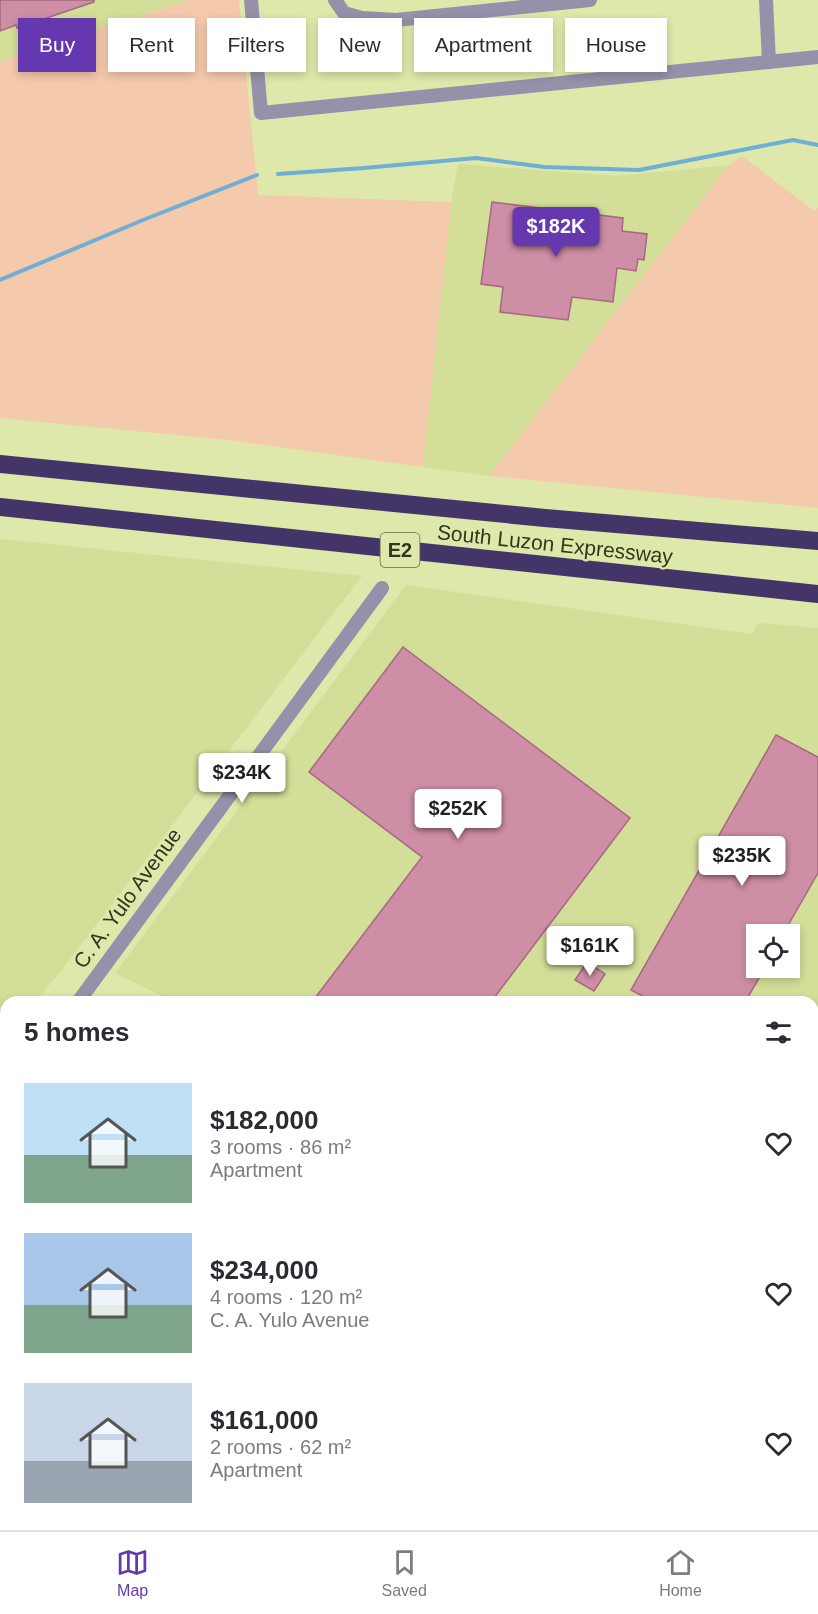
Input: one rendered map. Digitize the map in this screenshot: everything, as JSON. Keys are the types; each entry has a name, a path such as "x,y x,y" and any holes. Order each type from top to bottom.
{"highway":[{"name":"South Luzon Expressway","path":"0,464 545,518 818,541"},
{"name":"South Luzon Expressway","path":"0,507 818,594"}],"street":[{"path":"251,0 261,113 818,57"},
{"path":"335,0 344,13 362,18 396,20 590,0"},
{"path":"766,0 770,62"},
{"name":"C. A. Yulo Avenue","path":"82,996 382,588"}],"shaded area":[{"path":"0,0 188,0 133,18 108,18 108,26 96,30 96,18 18,18 18,55 0,61"},
{"path":"188,0 239,0 241,18 207,18 207,72 246,72 258,195 451,202 423,467 228,440 0,418 0,61 18,55 18,72 96,72 96,30 108,26 108,72 195,72 195,18 133,18"},
{"path":"742,156 813,210 818,208 818,508 489,476 729,165"},
{"path":"458,164 617,176 729,165 489,476 423,467 451,202"},
{"path":"0,539 362,576 40,996 0,996"},
{"path":"406,585 752,634 758,623 818,628 818,996 162,996 115,973"}],"building":[{"path":"0,0 94,0 94,2 47,18 18,18 18,28 16,25 0,31"},
{"path":"492,202 623,218 622,231 647,234 644,260 638,259 636,271 617,268 613,302 572,297 568,320 500,312 503,287 481,284"},
{"path":"403,647 630,818 496,996 317,996 422,857 309,772"},
{"path":"776,735 818,757 818,873 789,924 746,924 746,978 759,978 749,996 642,996 631,990"},
{"path":"587,962 605,974 594,991 575,980"}],"waterway":[{"path":"278,174 476,158 544,167 639,170 793,140 818,145"},
{"path":"0,280 257,175"}]}
